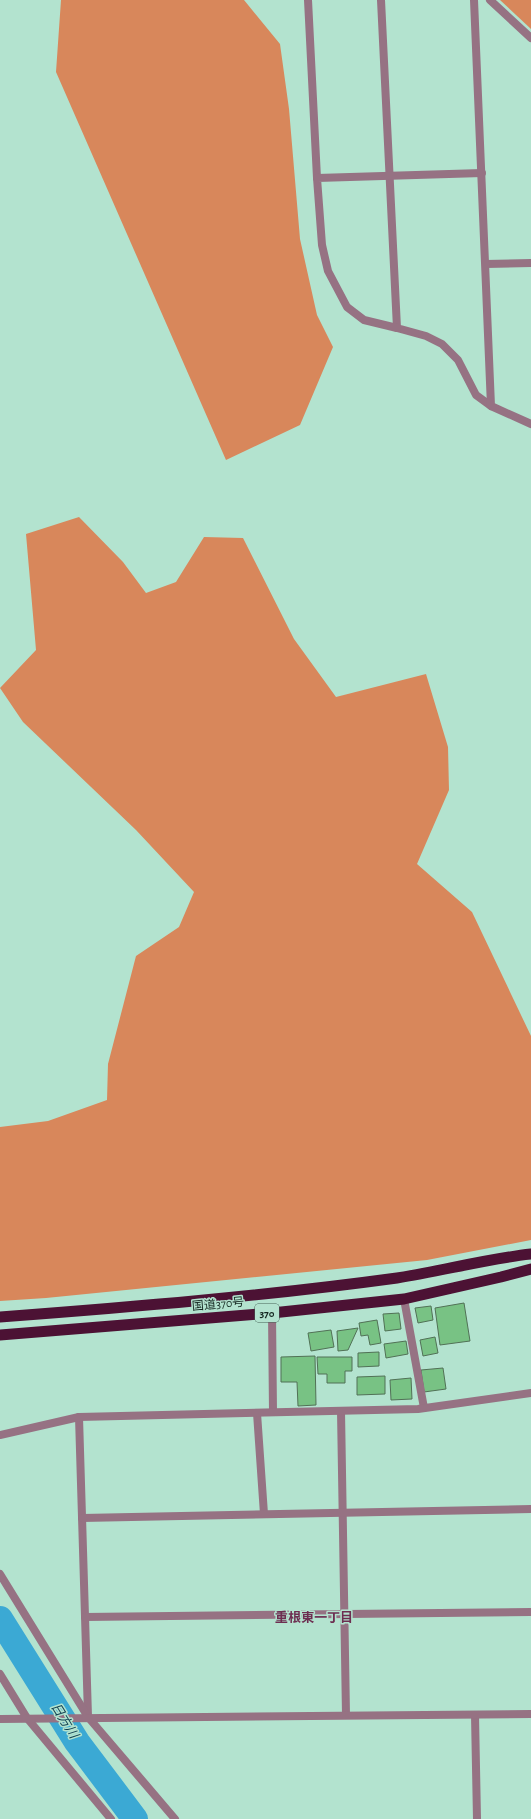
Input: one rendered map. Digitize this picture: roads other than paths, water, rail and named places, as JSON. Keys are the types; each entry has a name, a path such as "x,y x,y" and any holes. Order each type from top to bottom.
{"highway":[{"name":"国道370号","path":"0,1317 271,1293 399,1277 498,1258 531,1254"},
{"name":"国道370号","path":"0,1335 272,1313 404,1299 531,1269"}],"street":[{"path":"308,0 322,245 328,271 347,308 364,320 426,336 442,344 458,360 476,395 492,406 531,424"},
{"path":"382,0 397,328"},
{"path":"473,0 492,406"},
{"path":"490,0 531,38"},
{"path":"317,178 482,173"},
{"path":"486,264 531,263"},
{"path":"404,1299 424,1408"},
{"path":"272,1313 273,1412"},
{"path":"0,1436 79,1417 424,1408 531,1393"},
{"path":"341,1410 346,1715"},
{"path":"258,1413 264,1514"},
{"path":"79,1417 88,1717"},
{"path":"82,1518 531,1509"},
{"path":"0,1574 88,1717 175,1819"},
{"path":"85,1617 531,1612"},
{"path":"0,1674 27,1718 111,1819"},
{"path":"0,1719 531,1714"},
{"path":"475,1715 477,1819"}],"waterway":[{"name":"日方川","path":"0,1619 77,1742 135,1819"}],"district":[{"name":"重根東一丁目","path":"314,1618"}]}
